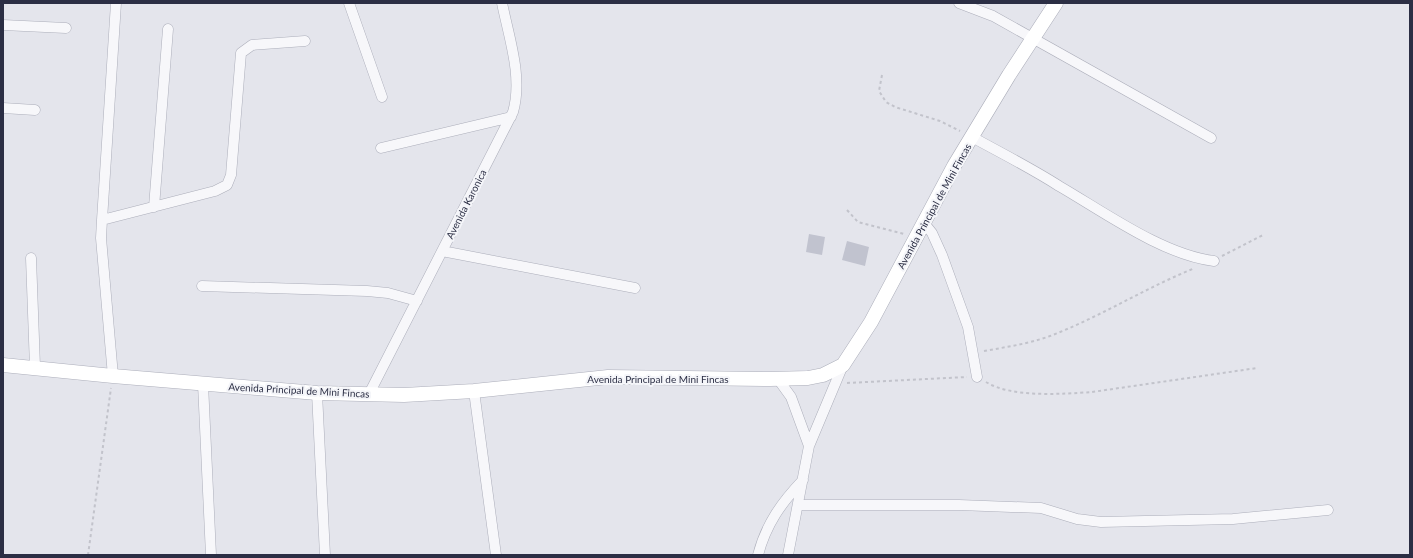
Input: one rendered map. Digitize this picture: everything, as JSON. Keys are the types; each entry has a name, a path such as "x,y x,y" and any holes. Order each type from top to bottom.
{"street":[{"path":"113,376 101,238 116,3"},
{"path":"350,3 382,97"},
{"name":"Avenida Karonica","path":"369,394 511,117 517,90 502,3"},
{"path":"959,3 993,16 1211,138"},
{"name":"Avenida Principal de Mini Fincas","path":"3,364 113,376 317,393 404,395 474,391 608,377 778,379 816,376 843,365 871,322 954,166 1056,3"},
{"path":"3,25 66,28"},
{"path":"154,207 168,29"},
{"path":"102,220 215,191 227,185 231,175 241,53 252,45 305,41"},
{"path":"3,108 35,110"},
{"path":"381,148 511,117"},
{"path":"972,137 1052,181 1125,225 1169,248 1187,256 1214,261"},
{"path":"924,223 932,233 942,255 968,327 978,377"},
{"path":"442,251 635,288"},
{"path":"31,258 35,368"},
{"path":"202,286 367,291 388,293 417,301"},
{"path":"788,555 809,446 843,365"},
{"path":"778,379 791,397 809,446"},
{"path":"203,384 211,555"},
{"path":"474,391 496,555"},
{"path":"317,393 325,555"},
{"path":"758,555 762,540 778,508 803,480"},
{"path":"798,505 959,505 1041,508 1077,519 1101,522 1233,519 1328,510"}],"path":[{"path":"882,75 879,91 886,102 894,107 940,121 972,137"},
{"path":"847,210 858,222 916,238"},
{"path":"973,353 1019,345 1049,336 1166,279 1214,261 1263,235"},
{"path":"836,384 978,377 998,388 1012,391 1069,393 1092,392 1257,368"},
{"path":"88,555 113,376"}],"building":[{"path":"809,234 825,237 822,255 806,252"},
{"path":"847,241 869,247 865,266 842,260"}]}
